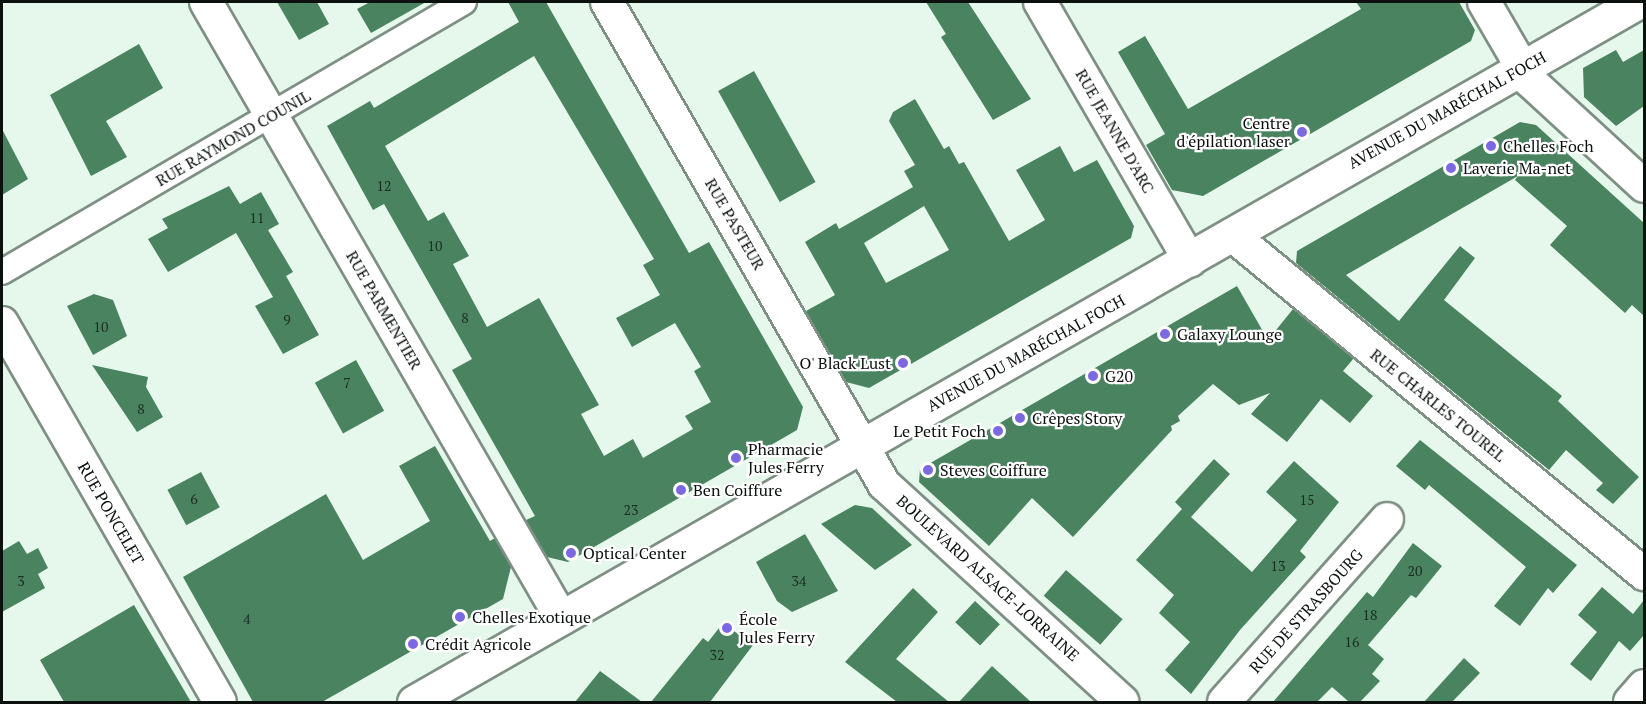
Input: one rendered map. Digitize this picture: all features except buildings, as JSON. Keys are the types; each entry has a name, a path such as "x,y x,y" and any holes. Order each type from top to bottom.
{"street":[{"name":"RUE PARMENTIER","path":"206,2 562,619"},
{"name":"RUE RAYMOND COUNIL","path":"2,272 464,2"},
{"name":"RUE PASTEUR","path":"607,2 862,446"},
{"name":"RUE JEANNE D'ARC","path":"1040,2 1190,261"},
{"path":"1484,2 1530,81 1644,186"},
{"name":"AVENUE DU MARÉCHAL FOCH","path":"426,700 862,446 1190,261 1638,2"},
{"name":"RUE CHARLES TOUREL","path":"1232,235 1644,574"},
{"name":"RUE PONCELET","path":"2,323 220,702"},
{"name":"BOULEVARD ALSACE-LORRAINE","path":"862,446 884,484 1124,702"},
{"name":"RUE DE STRASBOURG","path":"1224,702 1387,519"},
{"path":"1630,702 1644,686"}],"place":[{"name":"Centre d'épilation laser","path":"1302,132"},
{"name":"Chelles Foch","path":"1491,146"},
{"name":"Laverie Ma-net","path":"1451,168"},
{"name":"Galaxy Lounge","path":"1165,334"},
{"name":"O' Black Lust","path":"903,363"},
{"name":"G20","path":"1093,376"},
{"name":"Crêpes Story","path":"1020,418"},
{"name":"Le Petit Foch","path":"998,431"},
{"name":"Pharmacie Jules Ferry","path":"736,458"},
{"name":"Steves Coiffure","path":"928,470"},
{"name":"Ben Coiffure","path":"681,490"},
{"name":"Optical Center","path":"571,553"},
{"name":"Chelles Exotique","path":"460,617"},
{"name":"École Jules Ferry","path":"727,628"},
{"name":"Crédit Agricole","path":"413,644"}]}
